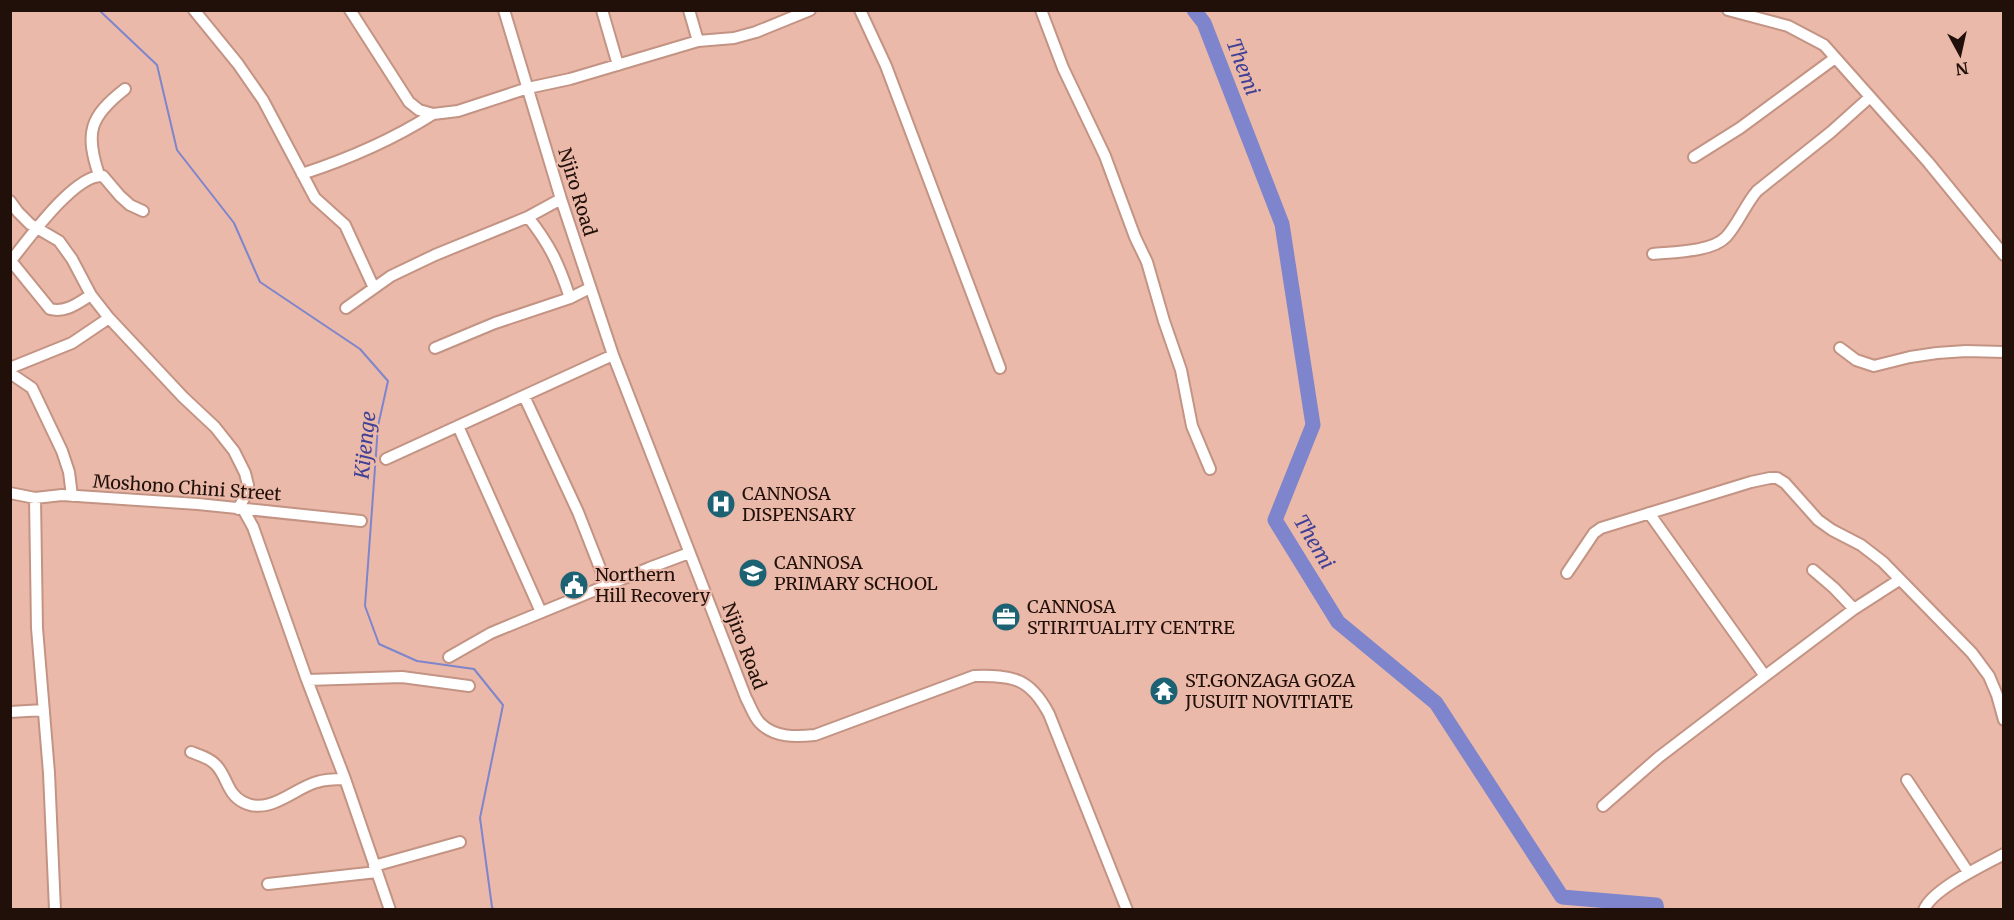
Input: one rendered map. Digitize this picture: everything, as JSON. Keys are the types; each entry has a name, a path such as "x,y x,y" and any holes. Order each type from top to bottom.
{"street":[{"path":"194,10 238,64 263,100 315,198 345,225 375,288"},
{"path":"350,10 409,102 419,110 433,114 458,111 528,88 570,79 698,41 734,38 756,32 810,10"},
{"name":"Njiro Road","path":"504,10 561,199 613,355 746,698 759,722 772,731 795,737 815,735 974,676 999,675 1016,678 1033,689 1049,714 1127,909"},
{"path":"602,10 618,65"},
{"path":"689,10 698,41"},
{"path":"860,10 886,66 1000,368"},
{"path":"1041,10 1063,68 1106,156 1135,237 1147,262 1181,370 1192,426 1210,469"},
{"path":"1728,10 1788,26 1824,45 1928,162 2004,255"},
{"path":"1694,157 1740,128 1835,58"},
{"path":"99,175 92,155 90,141 92,131 104,107 125,89"},
{"path":"1653,254 1710,247 1720,242 1727,236 1757,190 1870,98"},
{"path":"302,174 390,139 433,114"},
{"path":"91,295 66,309 57,311 50,309 11,262 50,212 69,194 99,175 104,176 130,205 143,211"},
{"path":"346,308 391,276 408,267 528,217 561,199"},
{"path":"10,201 18,212 59,241 72,259 91,295 109,318 183,397 215,427 234,451 248,485 248,493 240,509 253,527 390,909"},
{"path":"528,217 556,258 570,298"},
{"path":"435,348 495,323 570,298 590,288"},
{"path":"10,368 72,343 109,318"},
{"path":"1840,348 1856,360 1874,366 1937,353 2004,352"},
{"path":"386,459 613,355"},
{"path":"10,374 32,388 62,451 69,472 72,496"},
{"path":"524,396 578,512 607,586"},
{"path":"458,426 541,612"},
{"path":"1567,573 1594,533 1601,528 1751,482 1777,478 1785,483 1818,520 1861,545 1883,562 1972,653 1989,676 2004,720"},
{"name":"Moshono Chini Street","path":"10,493 35,498 72,496 198,504 361,521"},
{"path":"35,498 37,628 49,773 55,909"},
{"path":"1649,513 1765,675"},
{"path":"449,657 491,633 689,553"},
{"path":"1813,570 1854,609"},
{"path":"1603,806 1659,757 1765,675 1854,609 1899,579"},
{"path":"307,680 402,677 469,686"},
{"path":"10,712 44,710"},
{"path":"191,752 216,764 227,786 236,797 244,803 254,805 271,804 317,782 345,779"},
{"path":"1907,780 1968,872"},
{"path":"268,884 376,869 460,842"},
{"path":"1924,909 1935,896 1968,872 2004,854"}],"waterway":[{"name":"Kijenge","path":"99,10 157,65 177,150 234,223 260,282 360,349 388,381 378,426 365,606 379,644 417,661 474,669 503,705 480,818 494,910"},
{"name":"Themi","path":"1194,10 1204,23 1282,224 1313,425 1275,520 1338,622 1436,703 1562,897 1656,905 1657,910"}],"place":[{"name":"CANNOSA DISPENSARY","path":"721,504"},
{"name":"CANNOSA PRIMARY SCHOOL","path":"753,573"},
{"name":"Northern Hill Recovery","path":"574,585"},
{"name":"CANNOSA STIRITUALITY CENTRE","path":"1006,617"},
{"name":"ST.GONZAGA GOZA JUSUIT NOVITIATE","path":"1164,691"}]}
